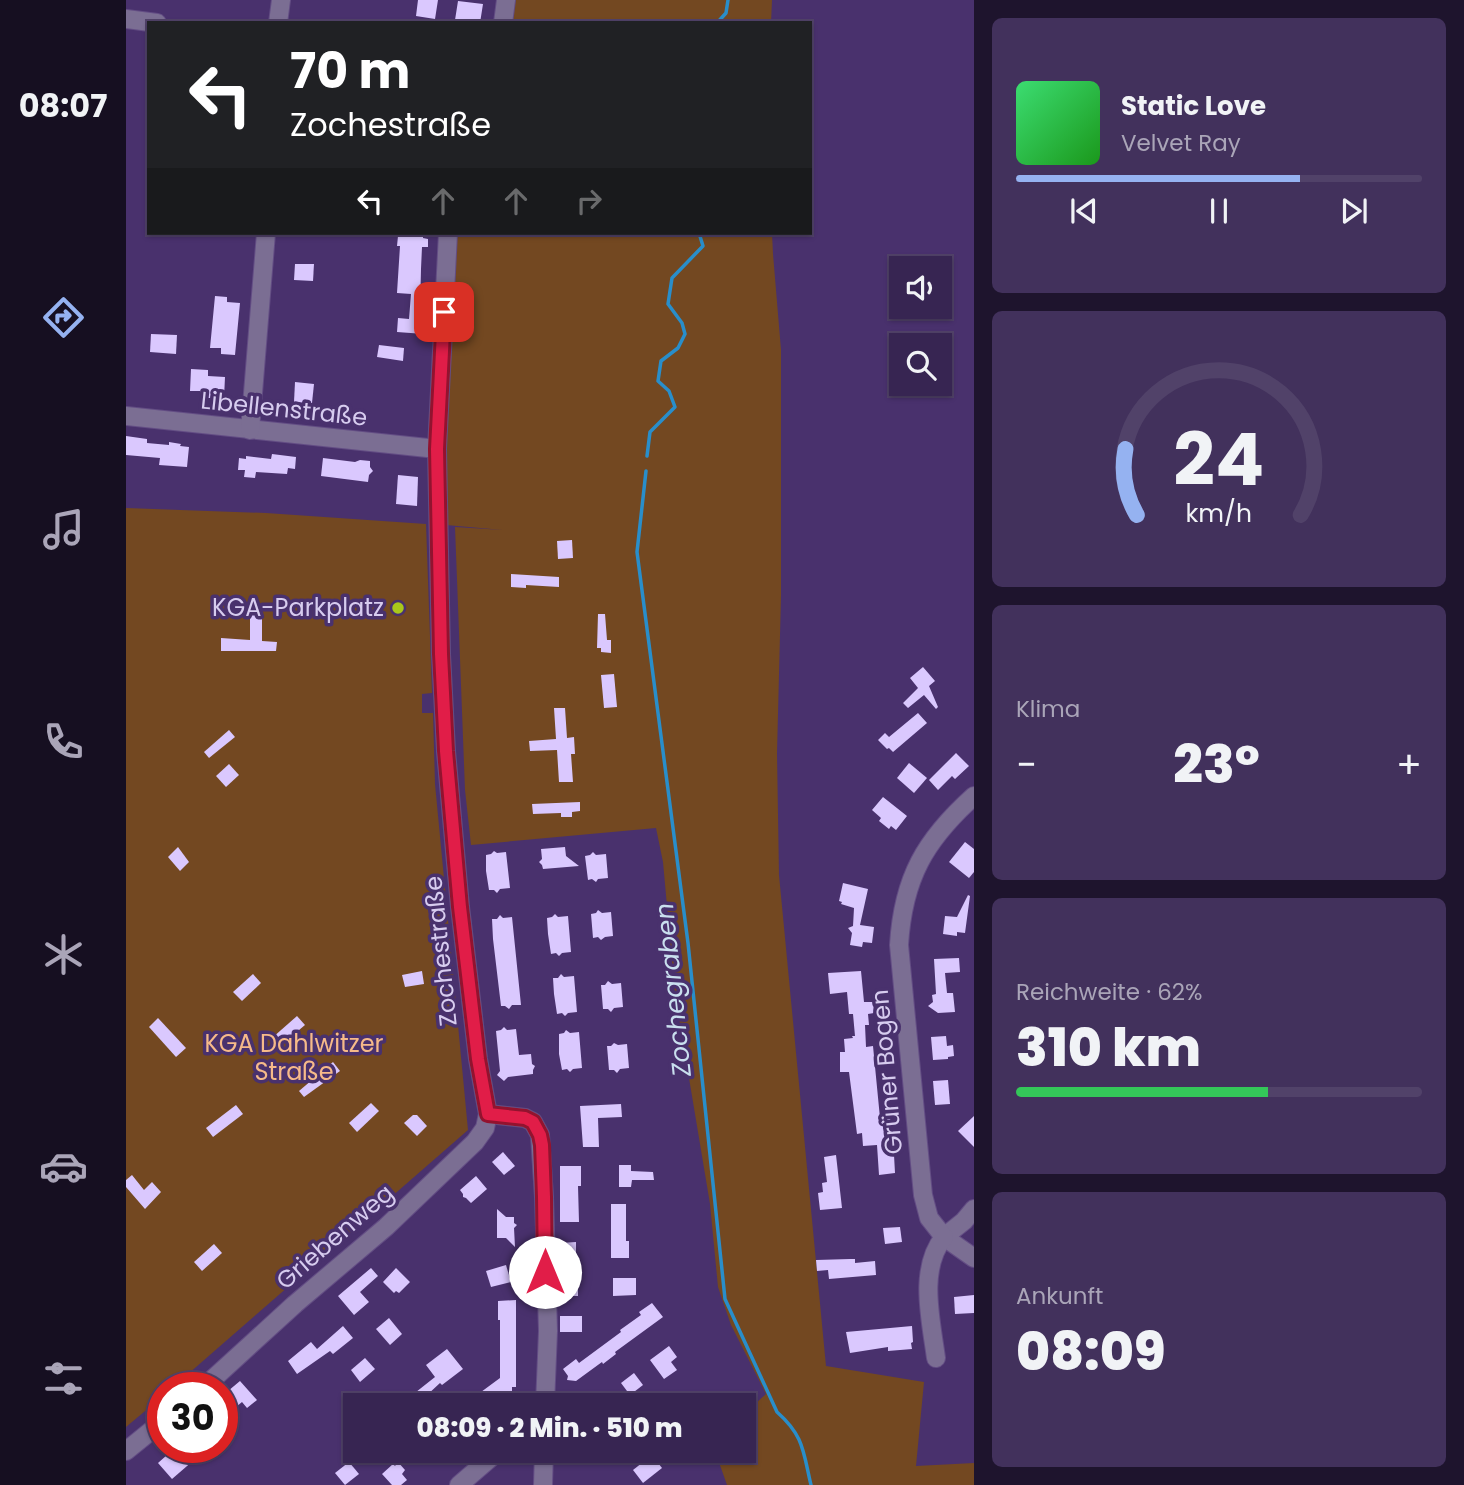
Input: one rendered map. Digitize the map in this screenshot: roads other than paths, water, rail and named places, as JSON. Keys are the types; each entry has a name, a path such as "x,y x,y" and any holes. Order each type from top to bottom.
{"street":[{"path":"278,21 281,0"},
{"path":"503,21 506,0"},
{"path":"126,19 147,22"},
{"path":"250,430 266,235"},
{"name":"Zochestraße","path":"448,235 437,449 441,654 449,799 476,1045 488,1114"},
{"name":"Libellenstraße","path":"126,416 437,449"},
{"name":"Grüner Bogen","path":"944,1237 929,1218 923,1195 899,945 900,929 905,898 915,870 943,826 974,796"},
{"path":"488,1114 525,1118 533,1122 540,1135 548,1331 545,1393"},
{"name":"Griebenweg","path":"220,1372 386,1227 475,1142 485,1128 488,1114"},
{"path":"936,1357 929,1290 937,1245 974,1209"},
{"path":"944,1237 974,1258"},
{"path":"126,1451 147,1434"},
{"path":"459,1485 485,1463"},
{"path":"543,1485 544,1463"}],"waterway":[{"name":"Zochegraben","path":"719,21 726,13 728,0"},
{"name":"Zochegraben","path":"647,456 650,432 675,407 669,391 658,381 661,361 678,348 685,334 682,323 668,304 672,278 703,246 700,235"},
{"name":"Zochegraben","path":"646,471 637,552 688,943 725,1299 777,1412 798,1437 811,1485"}],"place":[{"name":"KGA-Parkplatz","path":"398,608"}],"park label":[{"name":"KGA Dahlwitzer Straße","path":"294,1058"}]}
